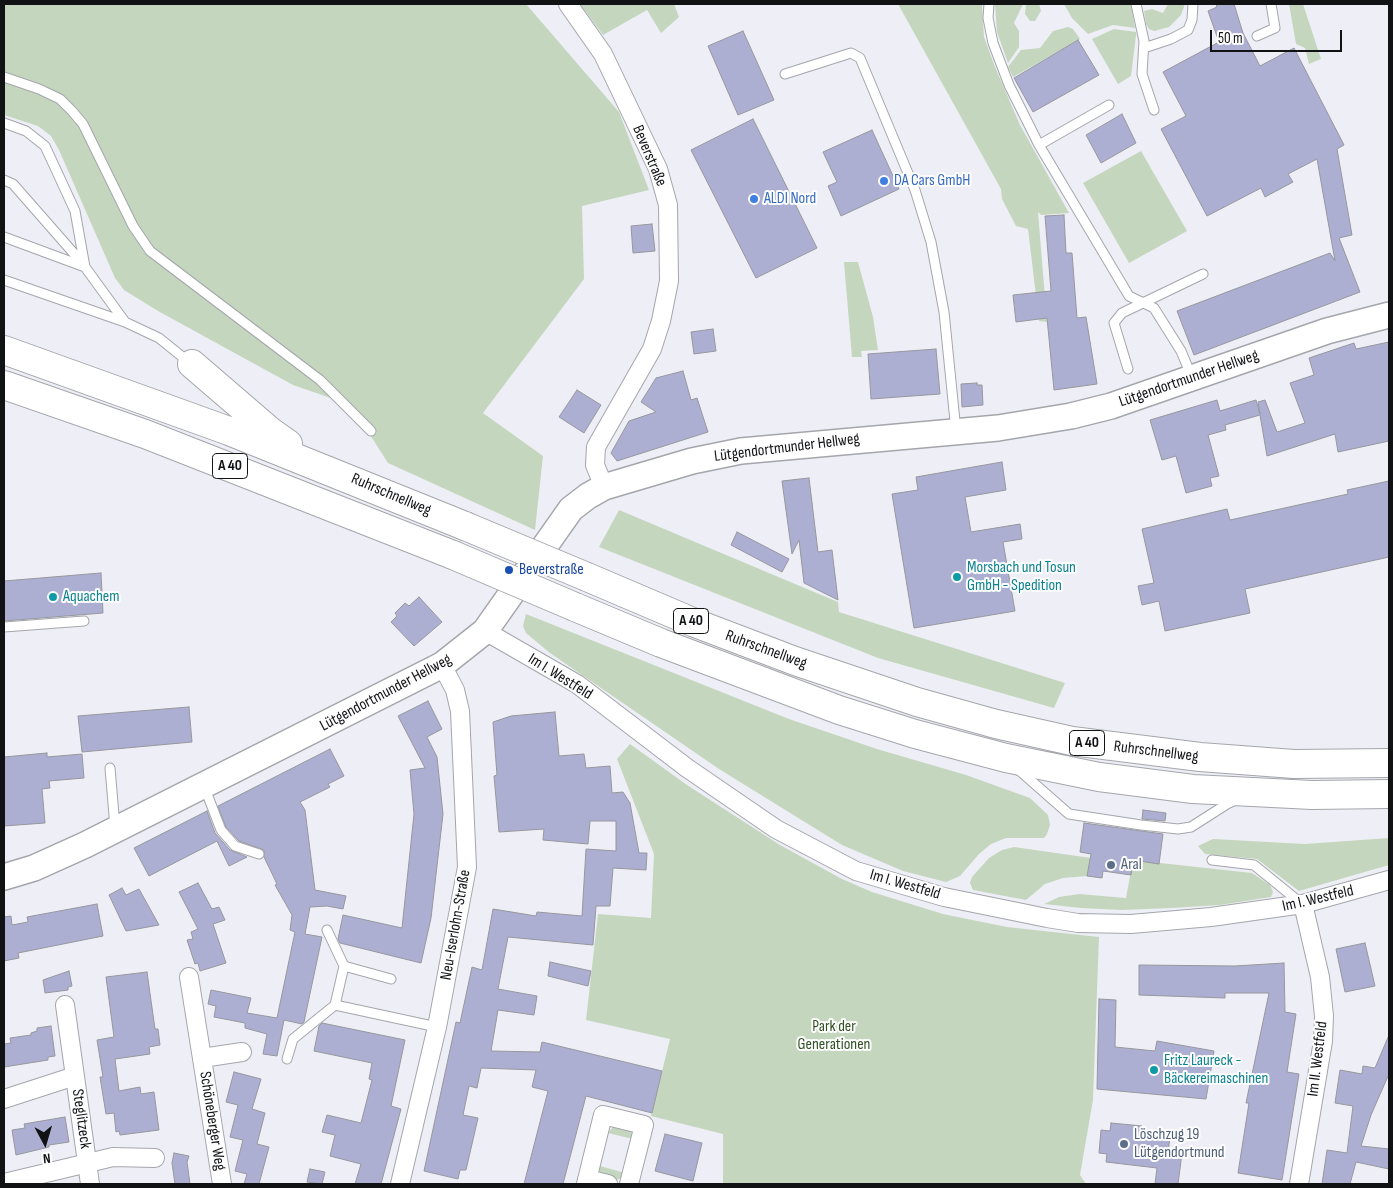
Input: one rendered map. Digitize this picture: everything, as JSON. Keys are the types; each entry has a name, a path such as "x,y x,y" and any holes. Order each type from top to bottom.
{"highway":[{"name":"Ruhrschnellweg","path":"4,350 349,477 695,623 795,661 917,702 996,724 1072,741 1162,754 1294,764 1389,763"},
{"path":"192,364 271,432 300,452 349,477"},
{"name":"Ruhrschnellweg","path":"4,385 145,434 453,555 575,607 780,689 879,722 974,750 1099,777 1193,789 1283,794 1389,794"}],"main road":[{"name":"Lütgendortmunder Hellweg","path":"4,877 34,868 116,830 442,665 485,631 571,509 604,487 692,461 741,451 998,428 1086,412 1192,378 1327,331 1389,315"}],"street":[{"name":"Beverstraße","path":"568,4 603,54 658,169 668,204 669,281 662,313 652,349 596,447 595,465 604,487"},
{"name":"Im I. Westfeld","path":"485,631 577,684 672,757 776,829 856,871 944,896 1015,913 1078,923 1131,924 1211,917 1303,904 1389,880"},
{"name":"Neu-Iserlohn-Straße","path":"400,1184 420,1106 437,1027 463,892 467,843 460,711 455,690 442,665"},
{"name":"Im II. Westfeld","path":"1299,1184 1323,1040 1324,1016 1320,977 1303,904"},
{"name":"Schöneberger Weg","path":"189,977 222,1184"},
{"name":"Steglitzeck","path":"65,1005 90,1184"},
{"name":"Schöneberger Weg","path":"202,1058 242,1052"},
{"name":"Steglitzeck","path":"4,1099 75,1076"},
{"path":"608,1184 586,1182 603,1115 644,1126 629,1184"},
{"path":"4,1182 113,1157 155,1158"}],"lane":[{"path":"989,4 988,18 993,43 1009,85 1039,144 1129,296 1154,308 1181,351 1192,378"},
{"path":"1136,4 1144,48 1142,74 1154,110"},
{"path":"1144,48 1171,40 1188,30 1192,20 1193,4"},
{"path":"1257,36 1275,28 1271,4"},
{"path":"785,74 851,53 860,58 915,190 931,242 944,312 956,431"},
{"path":"4,77 46,92 60,99 72,110 83,124 133,226 150,251 320,380 371,430"},
{"path":"1039,144 1109,105"},
{"path":"4,123 26,131 46,146 75,211 85,267"},
{"path":"4,180 13,184 85,267 125,322"},
{"path":"4,238 85,267"},
{"path":"1128,369 1114,323 1122,313 1202,274"},
{"path":"4,280 125,322 159,338 192,364"},
{"path":"4,626 84,620"},
{"path":"974,750 1010,764 1025,774 1054,803 1069,814 1078,816 1178,829 1190,827 1214,811 1237,800 1283,794"},
{"path":"110,768 116,830"},
{"path":"204,786 221,830 235,846 258,854"},
{"path":"1212,860 1254,865 1303,904"},
{"path":"287,1060 293,1039 335,1005 344,966 327,930"},
{"path":"344,966 391,979"},
{"path":"335,1005 437,1027"}],"green space":[{"path":"4,4 526,4 619,112 649,190 582,206 584,279 483,413 543,456 535,530 388,463 351,405 293,385 158,311 124,290 115,278 59,150 51,136 38,126 4,115"},
{"path":"580,4 674,4 679,17 661,33 647,10 603,35"},
{"path":"898,4 982,4 984,37 995,67 1020,125 1069,213 1041,215 1038,212 1047,322 1039,321 1028,229 1016,226 1002,199 1001,189"},
{"path":"995,4 1023,4 1014,23 1019,31 1019,47 1008,63 997,32"},
{"path":"1026,4 1039,4 1041,11 1035,21 1030,21 1025,14"},
{"path":"1064,4 1131,4 1135,28 1113,25 1088,34 1072,18"},
{"path":"1168,4 1185,4 1181,15 1169,27 1154,31 1149,29 1146,24 1144,11 1152,9 1163,13"},
{"path":"1289,4 1303,4 1321,59 1309,64 1305,48 1296,44"},
{"path":"1068,27 1073,29 1080,39 1013,77 1008,67 1021,50 1040,48 1053,31"},
{"path":"1114,29 1136,32 1131,76 1118,84 1092,39"},
{"path":"1141,151 1187,231 1129,263 1083,183"},
{"path":"844,262 858,262 873,317 878,350 861,351 862,357 852,357"},
{"path":"619,510 838,602 839,612 1065,683 1054,708 878,658 599,547"},
{"path":"526,614 789,719 877,749 966,775 1030,798 1048,815 1050,825 1047,834 1044,838 1006,838 991,844 979,854 960,876 946,882 903,871 842,845 719,769 550,653 526,633 523,626"},
{"name":"Park der Generationen","path":"630,744 687,785 780,845 842,879 872,892 943,914 1007,927 1099,937 1093,1100 1080,1175 1086,1184 723,1184 723,1134 651,1116 670,1039 586,1020 598,914 651,918 654,854 617,759"},
{"path":"1389,838 1389,865 1299,891 1257,859 1205,854 1198,846 1213,839 1305,844"},
{"path":"1014,847 1091,858 1087,876 1063,878 1045,884 1026,900 973,890 970,883 972,877 989,858 1002,850"},
{"path":"1133,860 1252,873 1270,885 1273,892 1271,897 1220,905 1171,908 1122,910 1044,904 1059,897 1079,894 1126,898"},
{"path":"614,1126 631,1130 633,1139 608,1133"},
{"path":"600,1166 625,1173 624,1177 616,1180 603,1177 599,1171"}],"building":[{"path":"1216,4 1234,4 1243,33 1260,66 1294,48 1344,145 1337,149 1352,235 1339,238 1360,292 1194,355 1177,311 1330,253 1335,261 1317,159 1288,174 1293,182 1265,197 1261,188 1207,216 1161,129 1186,116 1163,72 1219,42 1208,11 1217,7"},
{"path":"743,31 774,100 738,115 708,46"},
{"path":"1078,40 1099,75 1033,112 1014,78"},
{"path":"1122,114 1136,143 1101,163 1086,135"},
{"name":"ALDI Nord","path":"753,119 817,248 756,278 691,150"},
{"path":"872,130 899,189 841,216 828,186 837,182 823,152"},
{"path":"1064,215 1066,253 1072,253 1077,318 1086,317 1097,384 1054,390 1047,318 1016,322 1013,295 1051,291 1045,216"},
{"path":"652,224 655,251 633,253 631,226"},
{"path":"713,329 716,351 694,354 691,332"},
{"path":"1389,342 1389,441 1338,452 1335,434 1267,456 1260,415 1225,425 1226,430 1208,435 1219,476 1210,478 1212,486 1186,493 1176,456 1162,460 1150,420 1217,400 1220,411 1256,400 1260,414 1258,402 1265,400 1277,432 1305,423 1290,383 1314,375 1309,358 1354,343 1356,349"},
{"path":"936,349 940,394 871,399 868,354"},
{"path":"683,371 691,400 697,398 708,432 617,461 611,453 629,421 656,412 641,402 656,378"},
{"path":"977,383 977,385 982,385 983,405 962,407 961,384"},
{"path":"577,390 601,405 584,433 559,417"},
{"name":"Morsbach und Tosun GmbH - Spedition","path":"1002,462 1006,490 965,497 971,532 1020,524 1022,539 1003,542 1015,611 914,628 892,494 918,490 916,477"},
{"path":"809,478 818,552 832,550 838,600 804,583 799,540 792,554 782,481"},
{"path":"1389,481 1389,557 1245,589 1250,613 1165,631 1159,601 1142,605 1138,586 1154,583 1142,529 1227,509 1230,520 1348,494 1347,490"},
{"path":"737,532 789,559 782,572 731,545"},
{"name":"Aquachem","path":"101,573 103,613 4,621 4,581"},
{"path":"419,597 442,622 414,646 391,622 397,616 395,613 405,603 409,606"},
{"path":"428,701 442,729 427,737 437,757 443,814 431,918 421,963 340,943 338,939 343,915 402,928 414,814 410,770 425,768 398,716"},
{"path":"189,707 192,742 82,752 78,716"},
{"path":"555,712 559,756 584,754 586,768 610,766 612,793 623,792 630,803 639,853 647,853 646,870 613,868 610,906 596,906 593,945 508,937 498,989 537,996 534,1015 498,1010 491,1051 540,1052 542,1042 662,1071 652,1113 586,1096 563,1184 524,1184 548,1091 532,1087 536,1070 481,1068 477,1088 469,1086 463,1115 478,1118 466,1170 460,1170 458,1179 424,1171 456,1022 460,1023 472,967 482,970 493,909 536,916 537,912 582,916 586,849 616,851 616,821 590,821 588,844 543,840 544,829 499,832 494,776 497,775 493,722 511,716"},
{"path":"330,749 344,776 328,784 330,787 300,802 305,810 315,890 346,896 343,909 327,906 310,907 305,934 322,937 304,1022 302,1024 284,1020 277,1056 263,1054 267,1034 245,1028 245,1023 214,1017 216,1006 208,1004 211,990 251,998 247,1013 277,1018 295,932 290,930 292,915 275,885 277,884 264,857 264,850 239,841 226,827 218,806"},
{"path":"47,753 47,757 82,754 84,778 49,781 50,788 42,789 45,823 4,826 4,757"},
{"path":"1143,810 1166,813 1165,821 1142,819"},
{"path":"207,811 215,833 230,850 247,857 229,866 217,841 149,876 134,848"},
{"path":"1084,823 1163,834 1159,864 1133,860 1131,875 1103,871 1102,878 1087,876 1091,854 1080,852"},
{"path":"198,883 212,909 219,907 225,920 213,924 226,963 200,971 198,963 195,964 187,940 193,939 191,932 198,929 179,892"},
{"path":"122,888 126,895 139,889 159,925 126,931 109,895"},
{"path":"97,904 103,936 18,953 19,958 4,961 4,917 11,916 12,925 28,922 27,917"},
{"path":"1365,943 1375,986 1345,992 1336,949"},
{"path":"550,962 591,971 588,986 548,976"},
{"path":"1284,963 1285,1012 1296,1014 1287,1072 1299,1074 1282,1180 1238,1173 1249,1103 1246,1103 1269,993 1225,993 1225,998 1139,995 1139,965 1235,966"},
{"path":"69,971 72,986 68,987 68,990 45,993 43,980"},
{"path":"147,972 155,1029 158,1029 160,1045 149,1047 150,1054 115,1059 119,1091 140,1087 141,1094 154,1092 159,1130 120,1135 119,1131 116,1132 114,1113 106,1114 100,1077 103,1077 97,1040 114,1037 106,977"},
{"name":"Fritz Laureck - Bäckereimaschinen","path":"1099,999 1116,1000 1115,1047 1155,1051 1157,1041 1214,1051 1206,1099 1097,1089"},
{"path":"322,1023 405,1040 391,1106 401,1109 381,1184 355,1184 361,1164 330,1156 335,1135 322,1132 327,1115 361,1123 372,1080 369,1079 372,1063 314,1051 319,1026"},
{"path":"51,1026 55,1056 48,1057 48,1060 4,1067 4,1044 11,1043 10,1038 31,1035 31,1033 37,1031 37,1028"},
{"path":"1389,1035 1389,1074 1371,1115 1361,1146 1389,1149 1389,1169 1356,1162 1350,1184 1322,1184 1327,1150 1347,1153 1353,1106 1335,1103 1340,1070 1362,1074 1363,1066 1375,1068"},
{"path":"234,1072 261,1079 252,1109 265,1113 257,1144 269,1147 259,1184 244,1184 247,1174 235,1171 243,1140 230,1137 238,1105 226,1102"},
{"path":"65,1117 69,1142 49,1145 49,1147 16,1155 12,1130 25,1128 24,1124"},
{"path":"1111,1123 1142,1126 1141,1135 1170,1138 1168,1152 1182,1153 1178,1184 1155,1184 1157,1168 1106,1162 1107,1154 1099,1153 1101,1130 1110,1131"},
{"path":"665,1134 702,1143 693,1181 655,1171"},
{"path":"174,1153 189,1156 187,1162 190,1184 175,1184 172,1163"},
{"path":"310,1169 325,1172 322,1184 307,1182"}],"place":[{"name":"DA Cars GmbH","path":"884,181"},
{"name":"ALDI Nord","path":"754,199"},
{"name":"Beverstraße","path":"509,570"},
{"name":"Morsbach und Tosun GmbH - Spedition","path":"957,577"},
{"name":"Aquachem","path":"53,597"},
{"name":"Aral","path":"1111,865"},
{"name":"Fritz Laureck - Bäckereimaschinen","path":"1154,1070"},
{"name":"Löschzug 19 Lütgendortmund","path":"1124,1144"}]}
